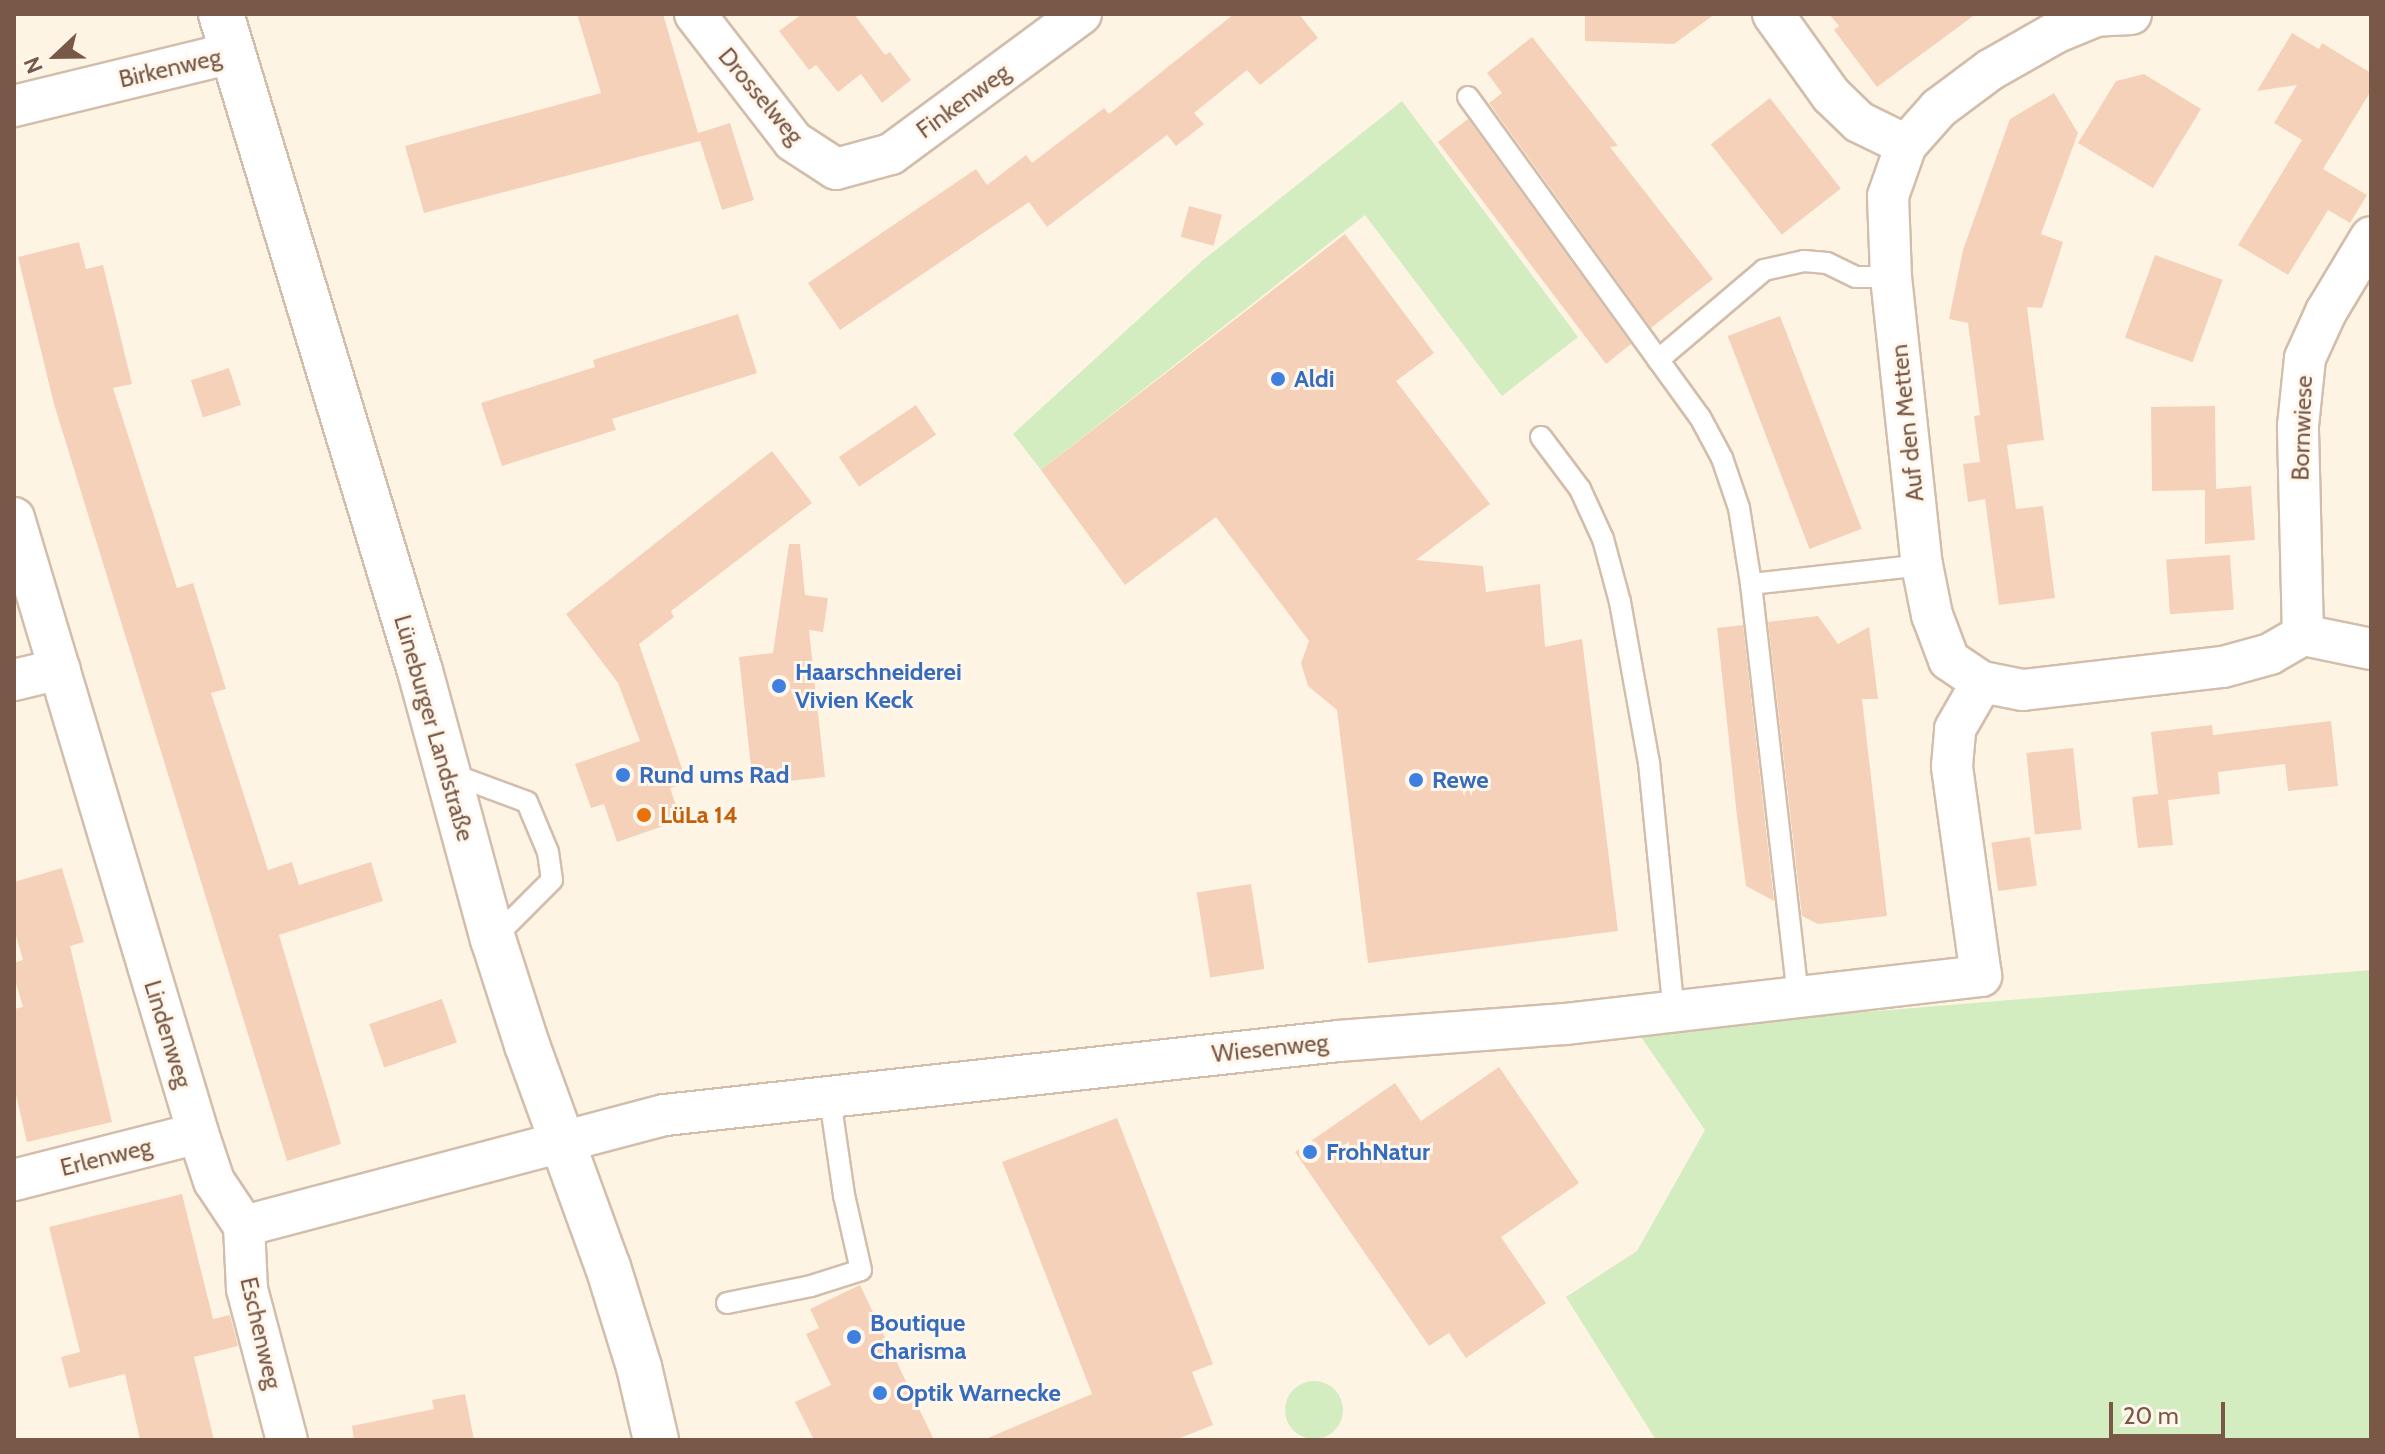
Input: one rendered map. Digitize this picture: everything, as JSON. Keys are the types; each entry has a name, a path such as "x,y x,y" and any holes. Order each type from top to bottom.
{"main road":[{"name":"Lüneburger Landstraße","path":"226,34 447,772 493,939 527,1045 613,1282 656,1440"}],"street":[{"name":"Drosselweg","path":"695,14 793,141 836,169"},
{"name":"Finkenweg","path":"836,169 891,154 1081,14"},
{"path":"1773,14 1831,95 1859,122 1906,145"},
{"name":"Auf den Metten","path":"2107,15 2055,33 1990,70 1939,108 1906,145 1888,196 1891,277 1922,565 1932,615 1949,660 1982,682 2023,690 2223,667 2270,654 2303,635"},
{"name":"Birkenweg","path":"14,106 226,34"},
{"name":"Bornwiese","path":"2303,635 2298,426 2305,358 2326,312 2371,237"},
{"name":"Lindenweg","path":"14,518 198,1133 214,1181 244,1226"},
{"path":"2303,635 2371,649"},
{"path":"14,680 60,669"},
{"name":"Wiesenweg","path":"563,1139 665,1115 1338,1041 1565,1024 1981,976 1952,766 1955,729 1982,682"},
{"name":"Erlenweg","path":"14,1180 198,1133"},
{"path":"244,1226 563,1139"},
{"name":"Eschenweg","path":"244,1226 247,1289 287,1440"}],"lane":[{"path":"1468,97 1700,417 1722,458 1739,508 1751,584 1798,997"},
{"path":"1658,360 1764,270 1804,261 1827,263 1856,277 1891,277"},
{"path":"1541,437 1580,489 1603,539 1620,602 1649,763 1674,1012"},
{"path":"1751,584 1922,565"},
{"path":"447,772 527,802 548,852 552,880 493,939"},
{"path":"727,1303 811,1286 861,1270 844,1195 830,1099"}],"green space":[{"path":"1402,101 1578,337 1502,396 1365,215 1041,470 1013,434 1202,261"},
{"path":"2371,970 2371,1440 1656,1440 1566,1297 1637,1251 1705,1130 1637,1031"},
{"path":"1314,1381 1335,1389 1343,1410 1335,1431 1314,1439 1293,1431 1285,1410 1293,1389"}],"building":[{"path":"577,14 663,14 698,133 730,123 754,200 722,210 700,141 424,213 405,146 601,93"},
{"path":"802,14 854,14 885,55 890,52 911,80 882,103 861,74 838,92 816,65 809,70 779,31"},
{"path":"1234,14 1299,14 1318,38 1260,85 1247,70 1194,113 1204,124 1176,146 1167,135 1047,227 1029,202 840,330 808,283 976,169 987,185 1026,155 1032,163 1104,108 1109,114"},
{"path":"1585,14 1715,14 1674,44 1585,41"},
{"path":"1829,14 1976,14 1877,87 1834,30 1839,26"},
{"path":"2292,33 2319,49 2322,43 2371,73 2371,91 2323,169 2367,195 2350,223 2328,210 2288,275 2238,245 2302,140 2274,123 2297,85 2257,91"},
{"path":"1532,37 1618,146 1610,147 1713,279 1651,328 1489,103 1502,93 1487,73"},
{"path":"2144,74 2201,109 2153,188 2078,143 2116,81"},
{"path":"2054,93 2078,133 2041,234 2063,242 2042,308 2027,307 2044,440 2007,445 2016,509 2043,506 2055,598 1999,605 1985,499 1968,502 1963,464 1980,462 1974,416 1980,415 1968,323 1949,319 1963,250 2010,119"},
{"path":"1770,98 1841,189 1782,235 1711,144"},
{"path":"1468,119 1631,344 1606,364 1438,142"},
{"path":"1189,206 1222,215 1214,246 1181,237"},
{"path":"1345,234 1434,353 1396,381 1490,504 1416,560 1483,566 1486,592 1540,584 1545,647 1582,639 1618,931 1368,963 1337,710 1308,686 1301,663 1309,641 1216,517 1125,585 1041,470"},
{"path":"79,242 86,269 103,265 132,384 113,388 177,588 193,583 226,689 211,693 268,870 292,862 299,885 371,862 383,901 279,935 341,1144 287,1161 54,404 18,257"},
{"path":"2155,255 2223,280 2193,362 2125,338"},
{"path":"738,314 757,373 612,419 616,430 502,466 481,403 595,367 593,360"},
{"path":"1780,316 1862,529 1809,549 1728,336"},
{"path":"229,368 241,405 203,417 191,380"},
{"path":"916,405 936,435 859,487 839,457"},
{"path":"2215,406 2216,489 2251,486 2255,540 2205,544 2205,490 2152,491 2151,407"},
{"path":"772,451 812,503 671,611 674,617 639,644 687,783 670,788 681,820 617,842 604,804 591,808 575,764 640,741 618,683 566,614"},
{"path":"789,544 800,544 805,595 828,598 823,632 809,630 825,777 753,785 739,657 773,653"},
{"path":"2230,555 2234,610 2170,614 2166,559"},
{"path":"1818,616 1838,644 1869,627 1878,699 1862,699 1887,916 1818,924 1802,916 1768,622"},
{"path":"1743,625 1774,901 1746,886 1737,816 1717,628"},
{"path":"2331,721 2338,786 2288,791 2285,764 2218,772 2220,794 2168,800 2173,845 2138,848 2132,797 2158,794 2151,732 2212,725 2213,735"},
{"path":"2073,748 2082,830 2035,834 2026,753"},
{"path":"2030,837 2037,886 1998,891 1991,842"},
{"path":"62,868 84,942 70,946 112,1122 27,1142 14,1087 14,1009 23,1007 14,977 14,963 23,960 14,929 14,882"},
{"path":"1251,884 1264,969 1210,978 1197,893"},
{"path":"442,999 457,1042 384,1068 369,1024"},
{"path":"1499,1067 1579,1183 1501,1237 1546,1303 1466,1358 1449,1333 1429,1346 1295,1152 1395,1083 1421,1121"},
{"path":"1117,1118 1213,1364 1192,1372 1213,1425 1175,1440 983,1440 1092,1394 1002,1162"},
{"path":"182,1194 213,1319 230,1315 238,1346 194,1357 214,1440 140,1440 125,1374 69,1388 61,1357 80,1352 49,1227"},
{"path":"860,1285 934,1440 814,1440 795,1402 831,1385 806,1334 819,1328 810,1309"},
{"path":"465,1394 474,1440 354,1440 352,1426 434,1409 432,1400"}],"place":[{"name":"Aldi","path":"1278,379"},
{"name":"Haarschneiderei Vivien Keck","path":"779,686"},
{"name":"Rund ums Rad","path":"623,775"},
{"name":"Rewe","path":"1416,780"},
{"name":"LüLa 14","path":"644,815"},
{"name":"FrohNatur","path":"1310,1152"},
{"name":"Boutique Charisma","path":"854,1337"},
{"name":"Optik Warnecke","path":"880,1393"}]}
